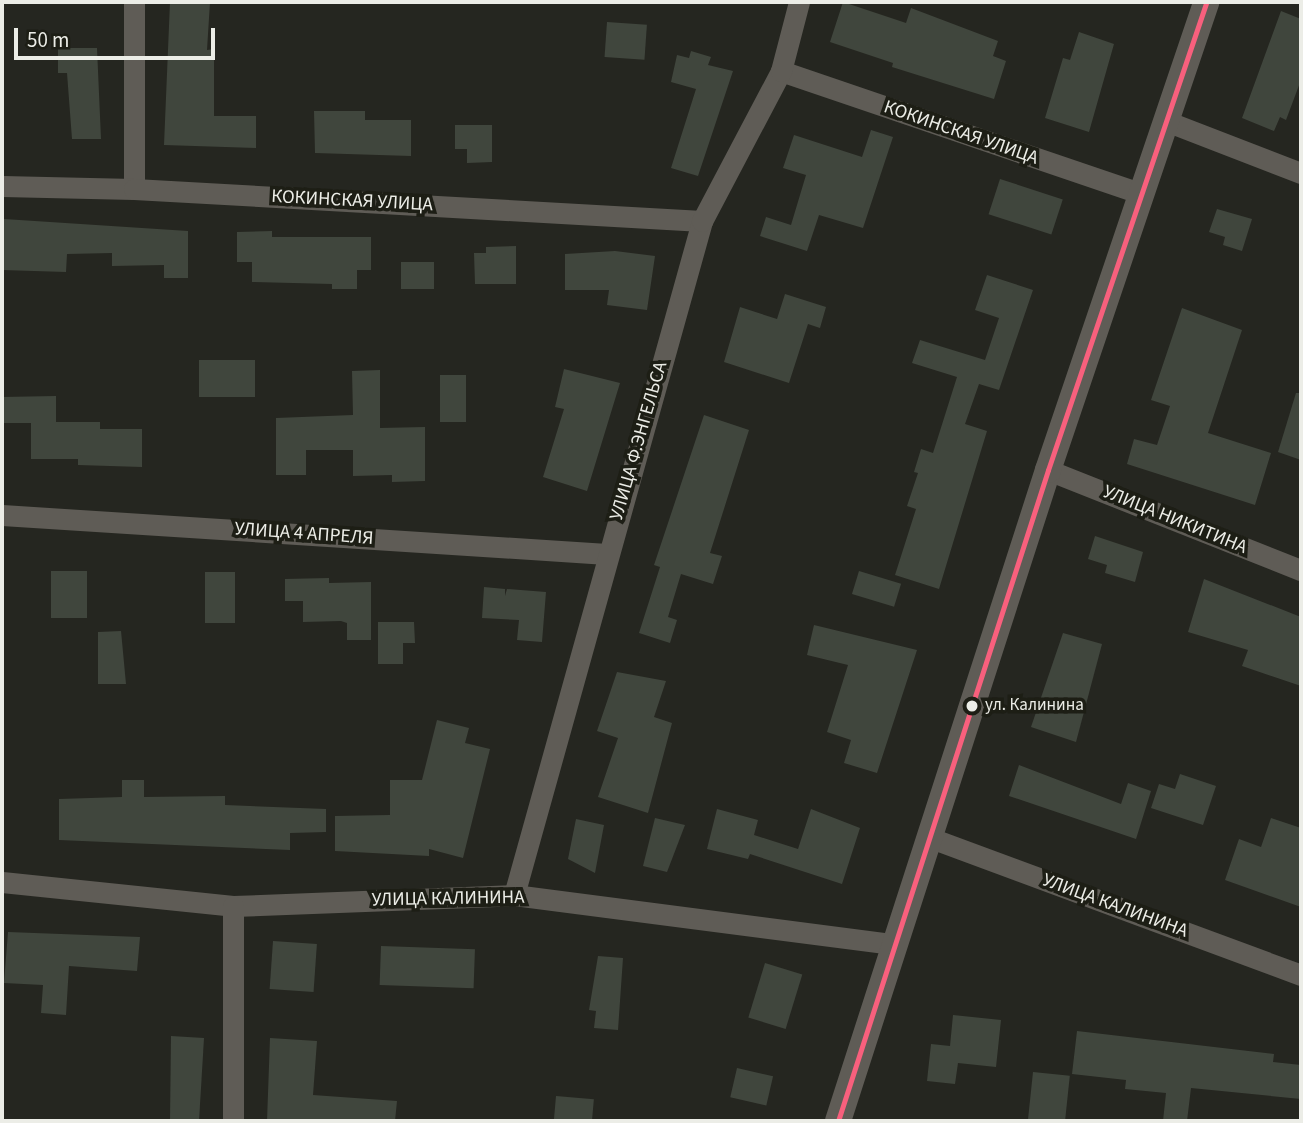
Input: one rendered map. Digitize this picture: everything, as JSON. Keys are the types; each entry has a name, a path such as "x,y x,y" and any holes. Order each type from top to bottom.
{"street":[{"path":"134,2 134,188"},
{"name":"УЛИЦА Ф.ЭНГЕЛЬСА","path":"514,895 702,221 781,71 799,2"},
{"path":"838,1121 1048,470 1206,2"},
{"name":"КОКИНСКАЯ УЛИЦА","path":"781,71 1142,194"},
{"path":"1166,121 1301,173"},
{"name":"КОКИНСКАЯ УЛИЦА","path":"2,186 134,188 702,221"},
{"name":"УЛИЦА НИКИТИНА","path":"1048,470 1301,570"},
{"name":"УЛИЦА 4 АПРЕЛЯ","path":"2,515 607,554"},
{"name":"УЛИЦА КАЛИНИНА","path":"929,837 1301,975"},
{"name":"УЛИЦА КАЛИНИНА","path":"2,882 233,906 514,895 893,944"},
{"path":"233,906 233,1121"}],"building":[{"path":"170,2 210,2 207,50 214,49 214,116 256,116 256,148 164,145"},
{"path":"843,2 906,23 911,8 998,41 993,56 1006,61 994,99 892,67 893,63 830,42"},
{"path":"1281,11 1301,19 1301,80 1286,120 1280,117 1274,131 1242,118"},
{"path":"607,22 647,25 644,60 605,57"},
{"path":"1079,32 1114,44 1089,132 1045,118 1063,58 1070,60"},
{"path":"58,48 97,48 101,139 72,139 67,73 58,73"},
{"path":"691,51 711,57 708,65 733,71 698,176 671,168 696,89 671,82 677,55 689,58"},
{"path":"314,111 365,111 365,120 411,120 411,156 315,153"},
{"path":"455,125 492,125 492,162 467,163 467,149 455,149"},
{"path":"871,130 893,137 863,228 819,215 807,251 760,236 766,217 791,225 806,175 783,168 794,135 862,157"},
{"path":"1000,179 1063,199 1051,235 989,214"},
{"path":"1217,209 1252,219 1242,251 1223,245 1225,237 1209,232"},
{"path":"4,219 188,231 188,278 164,278 164,265 112,266 112,253 67,254 66,272 2,270"},
{"path":"272,231 272,237 371,237 371,270 357,270 357,289 332,289 332,284 252,282 252,262 237,262 237,232"},
{"path":"516,246 516,284 475,284 474,253 486,253 486,247"},
{"path":"615,251 655,256 647,310 607,305 609,290 565,290 565,254"},
{"path":"401,262 434,262 434,289 401,289"},
{"path":"987,275 1033,290 999,390 979,384 965,424 987,431 939,589 895,575 916,509 907,506 918,473 914,472 921,449 933,453 957,377 912,363 920,340 985,360 999,318 975,310"},
{"path":"785,294 826,307 820,328 808,324 789,383 724,362 740,307 777,319"},
{"path":"1182,308 1242,330 1208,433 1271,453 1255,505 1127,464 1134,439 1157,445 1170,406 1151,400"},
{"path":"199,360 255,360 255,397 199,397"},
{"path":"564,369 620,383 587,491 543,477 564,409 555,407"},
{"path":"380,370 380,428 425,427 425,481 392,482 392,475 353,476 353,450 306,450 306,475 276,475 276,418 353,415 352,371"},
{"path":"440,375 466,375 466,422 440,422"},
{"path":"1296,393 1301,393 1301,460 1278,452"},
{"path":"56,396 56,422 100,422 100,429 142,429 142,467 78,465 78,459 31,459 31,423 2,423 2,397"},
{"path":"704,415 749,430 710,553 722,556 713,584 681,574 668,617 677,620 670,643 639,633 660,567 654,565"},
{"path":"1095,536 1143,552 1135,582 1105,573 1107,565 1088,559"},
{"path":"51,571 87,571 87,618 51,618"},
{"path":"859,571 901,584 894,607 852,594"},
{"path":"205,572 235,572 235,623 205,623"},
{"path":"329,578 329,583 371,582 371,640 347,640 347,623 341,621 303,622 303,601 285,601 285,579"},
{"path":"1204,579 1301,617 1301,686 1242,666 1248,650 1188,632"},
{"path":"484,587 505,589 505,596 507,589 546,592 542,642 517,640 519,620 482,618"},
{"path":"378,622 414,622 415,643 403,643 403,664 378,664"},
{"path":"814,625 917,650 877,773 844,763 851,740 827,732 848,665 807,655"},
{"path":"121,631 126,684 98,684 98,632"},
{"path":"1063,633 1102,644 1076,742 1031,727"},
{"path":"617,672 666,681 654,717 672,723 648,813 598,797 618,738 597,731"},
{"path":"437,720 469,728 465,743 490,749 463,858 429,849 429,856 335,851 335,816 390,815 390,780 422,780"},
{"path":"1019,765 1121,804 1128,783 1151,791 1136,839 1009,796"},
{"path":"1180,774 1216,786 1203,825 1151,808 1159,784 1175,789"},
{"path":"122,780 144,780 144,797 225,796 225,805 326,809 326,832 290,833 290,850 59,840 59,799 122,797"},
{"path":"717,809 758,820 754,835 798,849 811,809 860,828 842,884 750,854 748,859 707,849"},
{"path":"655,818 685,825 667,872 643,866"},
{"path":"1271,818 1301,828 1301,907 1225,880 1239,839 1261,847"},
{"path":"576,819 604,825 595,873 568,859"},
{"path":"8,932 140,937 137,971 69,966 66,1015 41,1013 43,985 4,983"},
{"path":"273,941 317,944 314,992 270,989"},
{"path":"381,946 475,949 474,988 380,985"},
{"path":"598,956 623,958 618,1030 594,1028 596,1011 589,1010"},
{"path":"765,963 802,974 786,1029 748,1018"},
{"path":"953,1015 1001,1020 996,1067 958,1063 955,1084 927,1081 931,1044 950,1046"},
{"path":"1077,1031 1274,1054 1273,1062 1301,1065 1301,1099 1191,1088 1187,1121 1163,1121 1166,1093 1125,1089 1126,1080 1072,1074"},
{"path":"171,1036 204,1038 199,1121 170,1121"},
{"path":"270,1038 317,1041 313,1095 397,1101 395,1121 267,1121"},
{"path":"737,1068 773,1076 766,1106 730,1097"},
{"path":"1033,1072 1070,1076 1065,1121 1028,1121"},
{"path":"556,1096 594,1099 592,1121 554,1121"}],"transit line":[{"path":"838,1121 1048,470 1206,2"}],"place":[{"name":"ул. Калинина","path":"972,706"}]}
